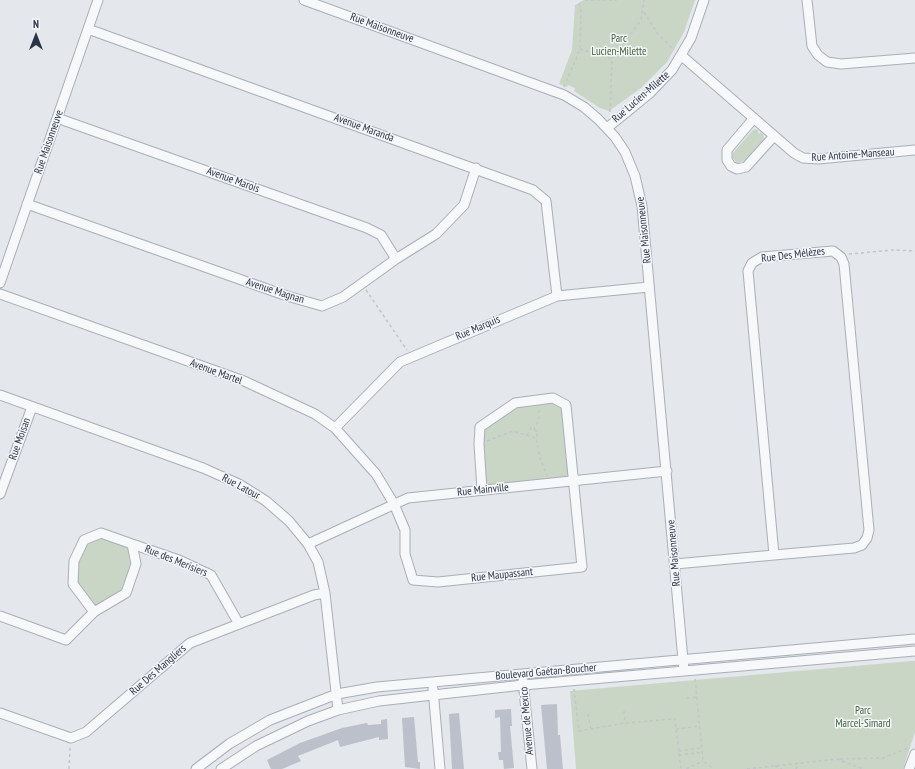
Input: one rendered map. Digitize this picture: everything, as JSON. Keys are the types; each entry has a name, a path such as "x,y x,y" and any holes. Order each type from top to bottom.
{"street":[{"name":"Rue Maisonneuve","path":"0,283 98,0"},
{"name":"Rue Maisonneuve","path":"304,0 556,92 584,107 607,128 625,152 638,184 642,206 684,670"},
{"name":"Rue Lucien-Milette","path":"607,128 667,76 678,54 694,30 704,0"},
{"path":"807,0 812,46 818,56 827,62 841,64 915,58"},
{"name":"Avenue Maranda","path":"88,29 476,168 533,190 546,201 557,296"},
{"name":"Rue Antoine-Manseau","path":"678,54 797,155 810,159 915,150"},
{"name":"Avenue Marois","path":"58,118 367,228 382,235 396,259"},
{"path":"754,118 727,150 727,160 731,166 737,169 746,167 774,136"},
{"name":"Avenue Magnan","path":"27,204 286,296 322,306 343,297 396,259 436,234 464,204 476,168"},
{"name":"Rue Des Mélèzes","path":"675,564 774,555 857,547 864,543 868,536 844,264 840,255 833,251 762,257 752,263 748,271 774,555"},
{"name":"Rue Marquis","path":"335,428 400,362 557,296 649,287"},
{"name":"Avenue Martel","path":"0,294 244,382 315,414 335,428 376,474 394,504"},
{"name":"Rue Latour","path":"0,395 203,468 239,484 266,501 289,521 308,544 318,562 325,593 338,710"},
{"path":"482,490 479,444 480,427 515,403 552,398 566,405 572,480"},
{"name":"Rue Moisan","path":"0,494 32,407"},
{"name":"Rue Mainville","path":"308,544 408,498 666,471"},
{"name":"Rue Maupassant","path":"394,504 406,530 406,554 413,580 438,582 582,567 572,480"},
{"name":"Rue des Merisiers","path":"94,612 73,584 74,561 84,540 101,533 179,560 211,575 239,624"},
{"name":"Rue des Merisiers","path":"0,616 66,640 94,612 126,593 136,564 132,544"},
{"name":"Rue Des Mangliers","path":"0,713 71,738 86,732 190,643 314,595 325,593"},
{"name":"Boulevard Gaétan-Boucher","path":"196,769 229,744 270,720 337,694 377,687 915,639"},
{"name":"Boulevard Gaétan-Boucher","path":"221,769 256,746 308,721 338,710 379,701 434,694 684,670 915,651"},
{"name":"Avenue de Mexico","path":"523,674 532,769"},
{"path":"432,682 440,769"},
{"path":"910,769 915,754"}],"path":[{"path":"585,0 617,0"},
{"path":"610,112 612,59 633,32 643,12 644,0"},
{"path":"564,87 580,49 581,12 579,3"},
{"path":"643,12 658,34 678,54"},
{"path":"580,49 612,59"},
{"path":"849,254 893,250 915,251"},
{"path":"361,284 412,357"},
{"path":"534,430 539,418 538,400"},
{"path":"528,435 531,428 538,432 536,438 540,458 550,483"},
{"path":"479,444 513,431 536,438"},
{"path":"695,679 698,697 703,761 714,769"},
{"path":"573,681 579,731 625,723 675,719 681,769"},
{"path":"687,698 698,697"},
{"path":"624,711 625,723"},
{"path":"588,714 591,730"},
{"path":"676,729 700,726"},
{"path":"69,769 70,744"},
{"path":"747,769 837,760 883,758 915,745"},
{"path":"679,751 702,748"},
{"path":"679,755 702,752"},
{"path":"837,760 863,769"},
{"path":"686,769 703,761"},
{"path":"796,769 798,764"},
{"path":"775,766 782,769"}],"green space":[{"name":"Parc Lucien-Milette","path":"584,0 695,0 684,32 667,62 641,88 609,111 600,108 574,91 575,88 568,85 567,87 559,84 572,50 575,5"},
{"path":"754,129 759,130 759,134 761,132 763,134 764,139 745,160 739,163 736,162 732,157 733,153"},
{"path":"553,398 566,405 572,479 482,490 480,427 515,403"},
{"path":"101,533 132,544 136,564 126,593 94,612 73,584 74,561 84,540"},
{"name":"Parc Marcel-Simard","path":"915,661 915,732 903,769 576,769 570,691"}],"building":[{"path":"557,704 558,735 560,735 563,769 547,769 541,705"},
{"path":"511,709 512,726 510,726 514,768 504,769 503,760 499,760 498,752 501,752 500,717 495,718 495,710"},
{"path":"459,713 464,769 452,769 449,714"},
{"path":"414,717 420,769 405,767 402,718"},
{"path":"387,719 388,739 379,740 379,737 340,747 338,740 298,756 301,761 282,769 271,769 267,760 300,743 342,728 367,723 368,725 381,724 381,720"}]}
